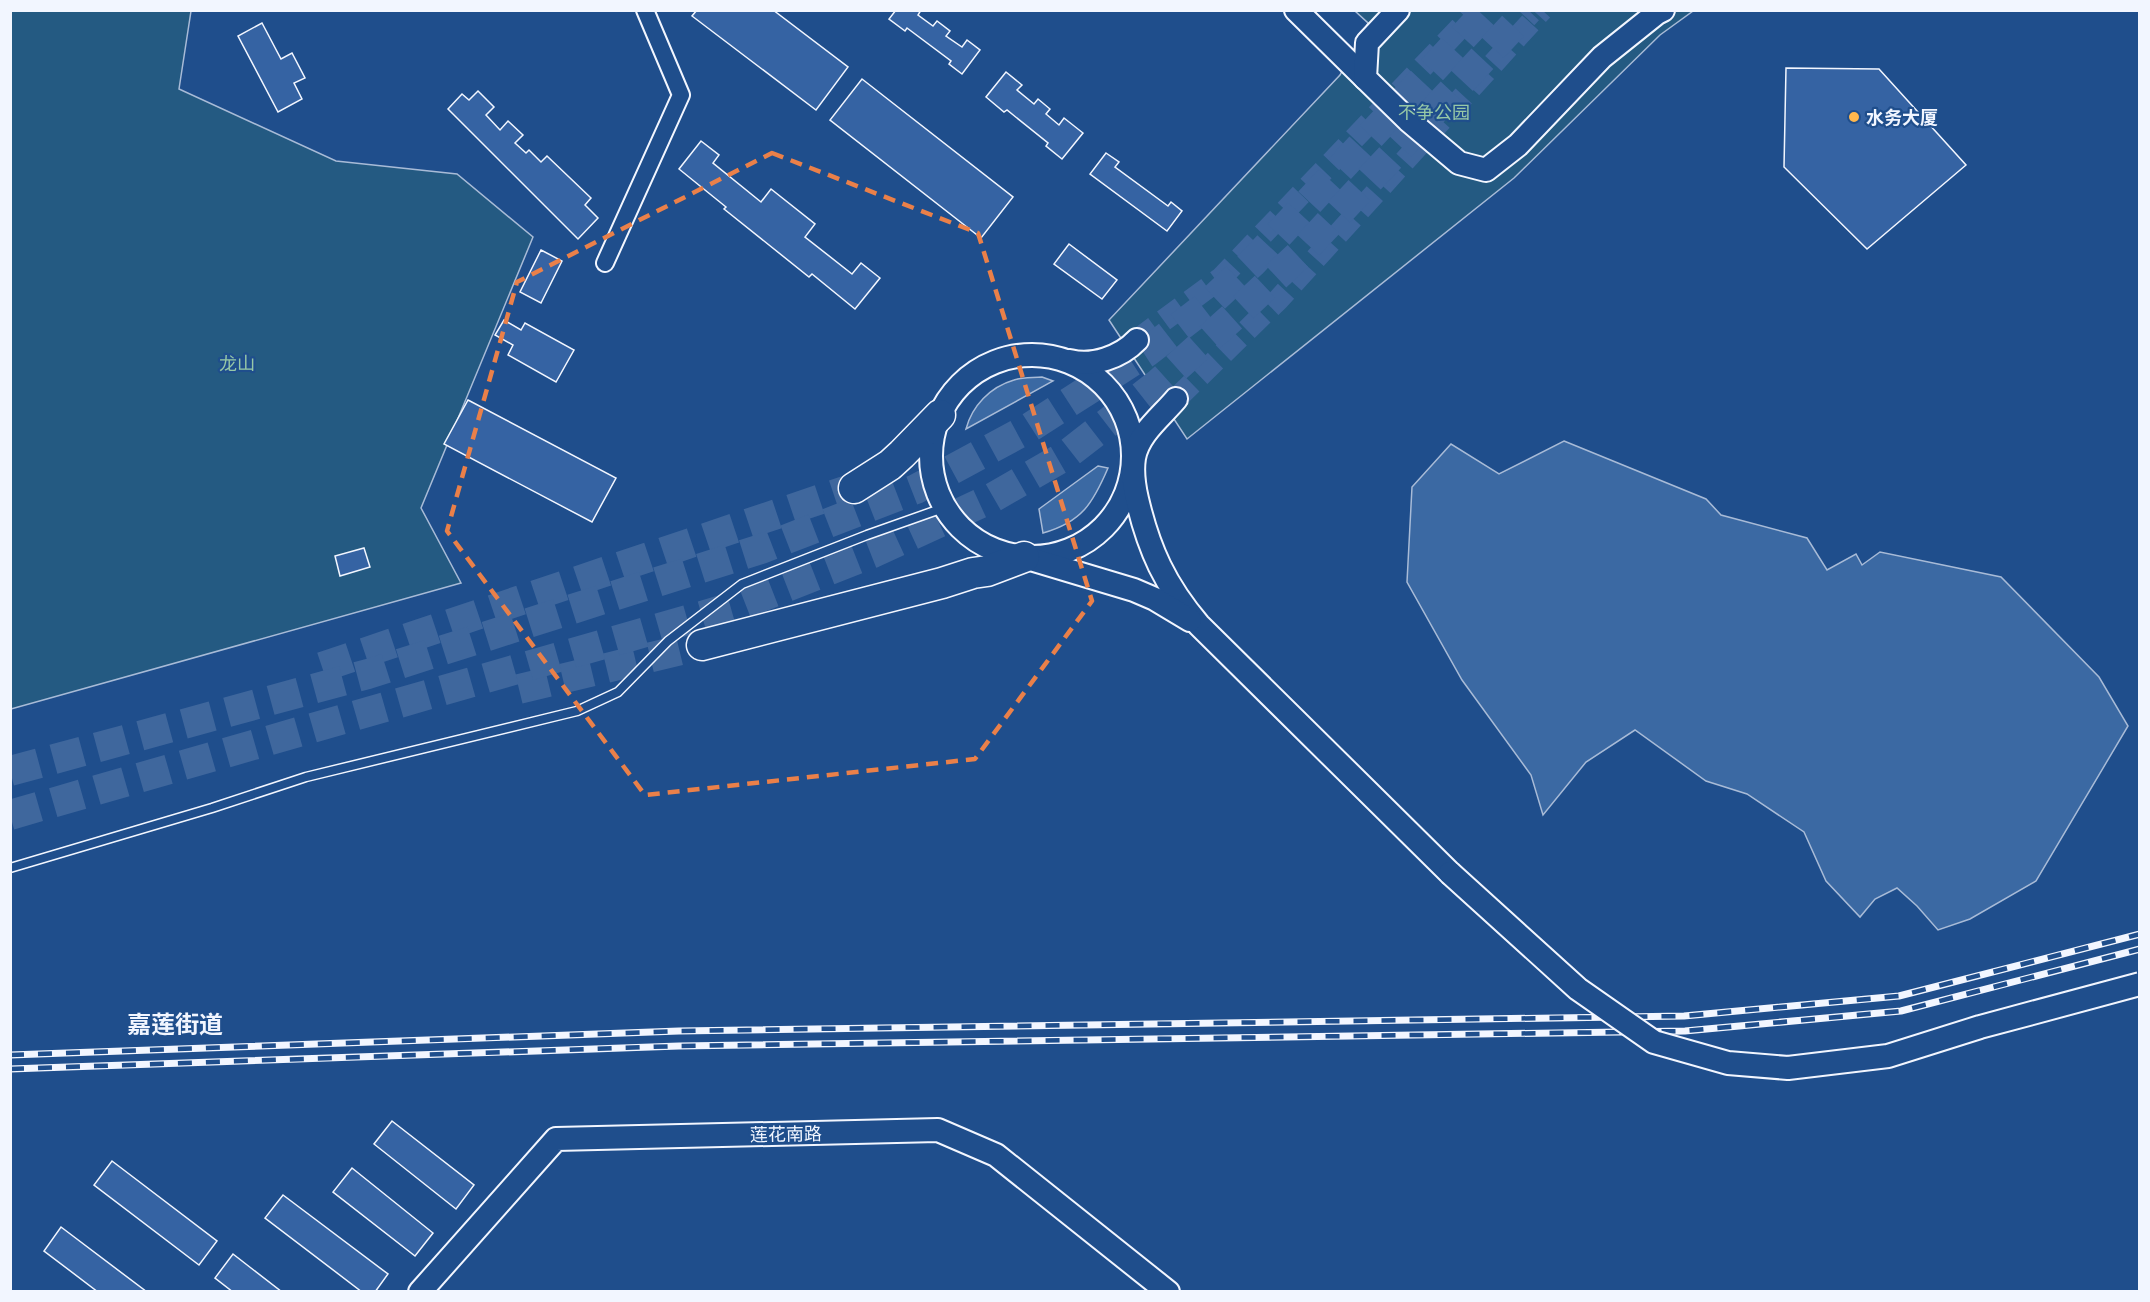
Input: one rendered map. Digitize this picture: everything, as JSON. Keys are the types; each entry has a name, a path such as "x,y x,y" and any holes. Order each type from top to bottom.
{"highway":[{"path":"854,488 890,465 940,415"},
{"path":"702,645 942,583 972,573 987,571 1024,557"}],"street":[{"path":"605,262 681,95 645,10"},
{"path":"1296,10 1408,120 1459,163 1486,170 1518,145 1602,57 1663,10"},
{"path":"1365,78 1367,43 1398,10"},
{"path":"1137,340 1115,356 1079,363 1038,355 1017,356 985,366 969,376 954,392 934,428 931,447 934,482 957,523 971,536 994,550 1134,590 1155,599 1199,625"},
{"path":"1067,360 1095,377 1117,401 1128,424 1134,458 1134,488 1140,516 1156,560 1184,607 1199,625 1450,873 1578,989 1654,1042 1728,1063 1788,1068 1888,1056 1980,1027 2139,984"},
{"path":"1024,557 1060,554 1078,547 1091,539 1116,514 1131,482 1134,458 1148,431 1176,399"},
{"name":"莲花南路","path":"420,1292 556,1139 938,1130 996,1155 1168,1292"}],"lane":[{"path":"10,868 212,808 306,777 577,711 618,692 668,641 742,584 867,534 946,507"}],"highlighted area":[{"path":"772,153 978,233 1092,601 975,759 645,795 447,531 517,282"}],"green space":[{"name":"龙山","path":"11,11 191,11 179,89 336,161 457,174 533,237 421,508 461,583 11,709"},
{"name":"不争公园","path":"1355,11 1693,11 1660,35 1514,178 1187,439 1109,320 1340,75 1368,23"}],"shaded area":[{"path":"1042,377 1053,381 966,429 977,405 997,387 1017,379"},
{"path":"1564,441 1706,499 1721,515 1807,538 1827,570 1856,554 1862,565 1880,552 2001,577 2099,677 2128,726 2036,881 1970,919 1938,930 1897,888 1875,899 1860,917 1826,881 1804,832 1747,794 1706,781 1635,730 1586,762 1543,815 1531,775 1462,680 1407,582 1412,487 1451,444 1499,474"},
{"path":"1098,466 1108,468 1097,491 1084,510 1068,523 1043,533 1039,509"}],"building":[{"path":"697,10 773,10 848,67 816,110 692,16"},
{"path":"896,10 921,10 918,15 933,26 937,21 950,31 946,36 962,47 967,40 980,50 962,74 949,64 951,61 907,28 905,31 889,19"},
{"path":"262,23 281,59 292,53 305,78 294,83 302,99 278,112 238,36"},
{"name":"水务大厦","path":"1786,68 1879,69 1966,165 1867,249 1784,167"},
{"path":"1006,72 1022,85 1017,90 1034,104 1038,99 1050,109 1046,114 1059,125 1064,118 1083,133 1062,159 1046,146 1048,143 1007,110 1004,112 986,97"},
{"path":"862,79 1013,197 981,238 830,120"},
{"path":"478,91 494,107 486,115 500,130 508,121 523,135 515,143 526,153 529,150 541,162 547,156 591,198 585,205 598,218 578,239 448,109 462,94 469,100"},
{"path":"701,141 719,155 713,163 761,202 771,189 815,224 805,237 852,274 861,263 880,278 855,309 812,274 809,277 724,209 726,207 679,169"},
{"path":"1106,153 1119,162 1115,167 1168,206 1171,202 1182,211 1167,231 1090,174"},
{"path":"1069,244 1117,280 1102,299 1054,264"},
{"path":"541,250 562,261 541,303 520,292"},
{"path":"504,320 521,330 525,323 574,350 556,382 508,355 513,345 495,335"},
{"path":"468,400 616,478 592,522 444,444"},
{"path":"364,548 370,567 340,576 335,556"},
{"path":"392,1121 474,1185 456,1209 374,1144"},
{"path":"112,1161 217,1241 199,1265 94,1185"},
{"path":"352,1168 433,1233 415,1256 333,1192"},
{"path":"283,1195 388,1274 375,1292 362,1292 265,1218"},
{"path":"61,1227 147,1292 98,1292 44,1251"},
{"path":"233,1254 282,1292 233,1292 215,1278"}],"tunnel":[{"path":"1137,340 1221,278 1477,10"},
{"path":"10,771 368,674 761,549 916,489 1029,428 1147,352 1205,307 1253,262 1488,10"},
{"path":"10,815 743,604 873,553 992,498 1065,456 1160,382 1237,313 1300,254 1528,10"},
{"path":"1176,399 1278,300 1542,10"},
{"path":"322,667 854,488"},
{"path":"519,689 702,645"}],"railway":[{"path":"10,1055 679,1031 1684,1016 1899,996 2140,934"},
{"path":"10,1069 679,1046 1685,1031 1901,1011 2140,949"}],"place":[{"name":"水务大厦","path":"1854,117"}],"district":[{"name":"嘉莲街道","path":"175,1025"}]}
